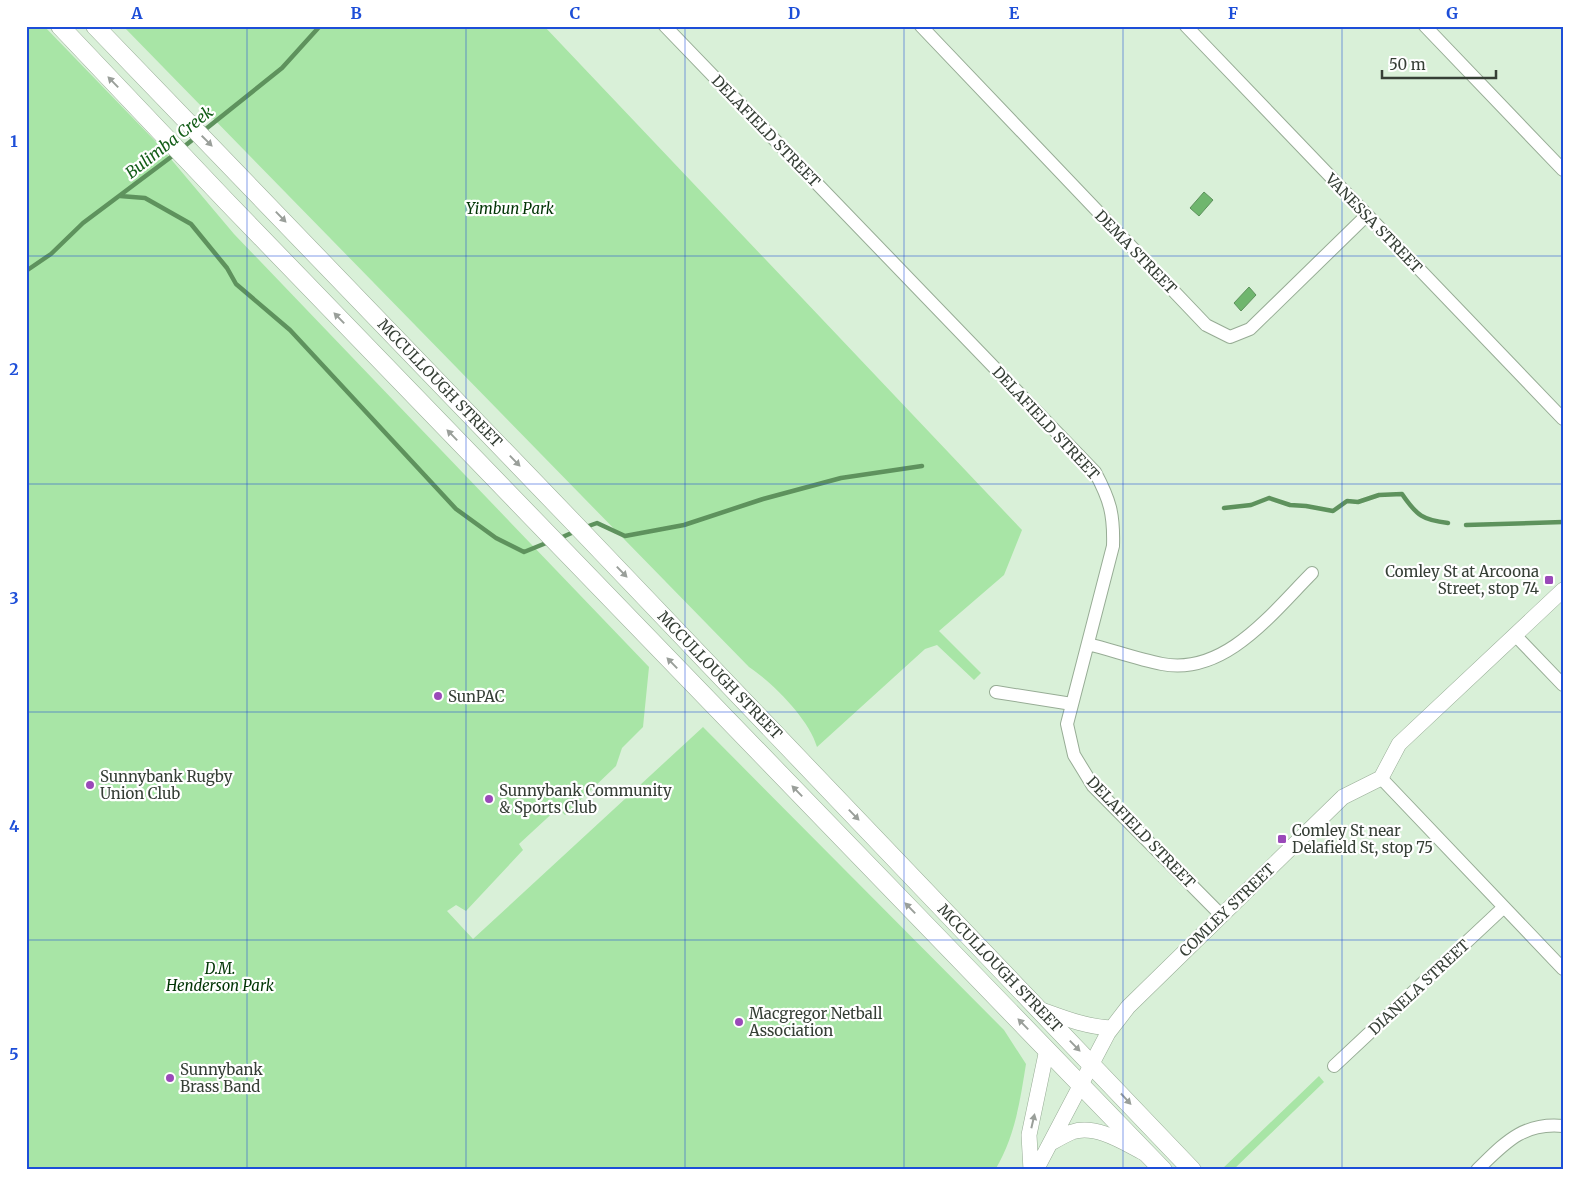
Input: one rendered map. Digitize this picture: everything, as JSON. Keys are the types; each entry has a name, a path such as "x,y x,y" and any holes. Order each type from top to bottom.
{"main road":[{"name":"MCCULLOUGH STREET","path":"60,26 146,118 1163,1170"},
{"name":"MCCULLOUGH STREET","path":"95,26 588,537 1192,1170"}],"street":[{"name":"DELAFIELD STREET","path":"664,26 1095,472 1108,497 1113,526 1113,546 1068,724 1074,755 1093,786 1221,916"},
{"name":"DEMA STREET","path":"921,26 1206,325 1230,337 1250,329 1367,215"},
{"name":"VANESSA STREET","path":"1186,26 1563,419"},
{"path":"1425,26 1563,170"},
{"path":"1088,644 1163,664 1194,663 1218,658 1240,643 1312,573"},
{"path":"1563,590 1399,744 1381,778 1563,969"},
{"path":"1515,635 1563,685"},
{"path":"996,692 1072,704"},
{"name":"COMLEY STREET","path":"1036,1170 1112,1028 1128,1007 1343,797 1381,778"},
{"name":"DIANELA STREET","path":"1334,1066 1504,907"},
{"path":"1040,1009 1095,1028 1112,1028"},
{"path":"1031,1170 1030,1135 1047,1049"},
{"path":"1477,1170 1502,1146 1528,1128 1563,1126"},
{"path":"1051,1143 1073,1132 1090,1130 1119,1139 1150,1156"}],"green space":[{"name":"D.M. Henderson Park","path":"26,26 44,26 159,145 234,234 649,667 643,727 622,748 616,766 565,815 558,808 519,844 523,850 466,911 456,905 447,911 473,939 703,727 1004,1030 1026,1064 1012,1132 995,1170 26,1170"},
{"name":"Yimbun Park","path":"123,26 544,26 1022,530 1004,575 939,631 981,673 974,680 937,645 925,649 817,747 813,736 789,702 769,682 749,667"},
{"path":"1319,1076 1324,1082 1233,1170 1221,1170"}],"shaded area":[{"path":"1204,192 1213,200 1199,216 1190,208"},
{"path":"1249,287 1256,295 1241,311 1234,303"}],"waterway":[{"name":"Bulimba Creek","path":"202,132 282,68 320,26"},
{"name":"Bulimba Creek","path":"181,149 196,137"},
{"name":"Bulimba Creek","path":"26,271 51,254 83,223 175,154"},
{"path":"120,196 145,198 191,224 227,268 236,284 290,330 456,509 496,538 524,552 551,541"},
{"path":"583,528 597,523 625,536 684,525 763,499 841,478 922,466"},
{"path":"1224,508 1251,505 1269,498 1290,505 1333,511 1347,501 1358,502 1379,495 1402,494 1421,516 1448,523"},
{"path":"1466,525 1563,522"},
{"path":"558,539 576,531"}],"place":[{"name":"Comley St at Arcoona Street, stop 74","path":"1549,580"},
{"name":"SunPAC","path":"438,696"},
{"name":"Sunnybank Rugby Union Club","path":"90,785"},
{"name":"Sunnybank Community & Sports Club","path":"489,799"},
{"name":"Comley St near Delafield St, stop 75","path":"1282,839"},
{"name":"Macgregor Netball Association","path":"739,1022"},
{"name":"Sunnybank Brass Band","path":"170,1078"}]}
